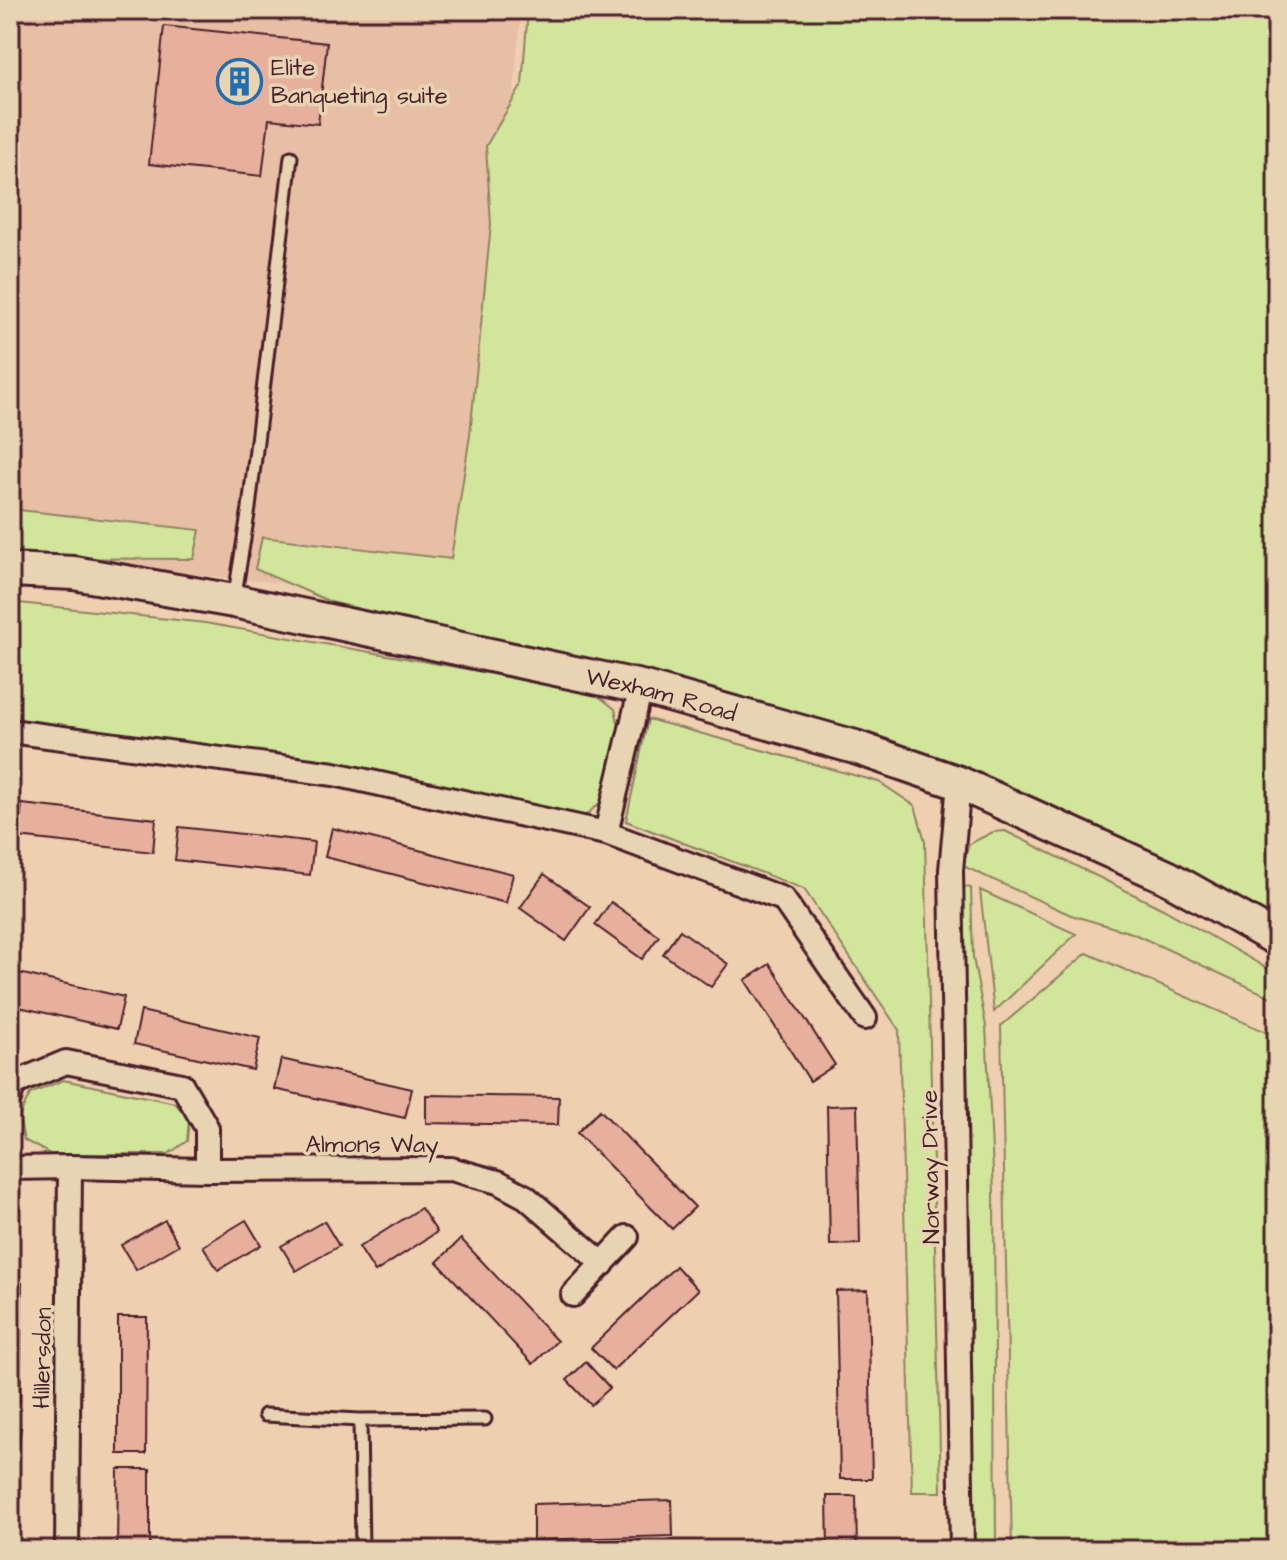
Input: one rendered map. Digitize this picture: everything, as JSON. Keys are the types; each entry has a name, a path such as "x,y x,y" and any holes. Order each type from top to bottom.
{"street":[{"name":"Wexham Road","path":"10,570 74,573 234,601 641,687 855,747 959,783 1167,877 1277,939"},
{"path":"606,833 641,687"},
{"path":"10,731 334,774 606,833 783,899 865,1018"},
{"name":"Norway Drive","path":"959,783 951,870 962,1550"},
{"path":"10,1097 13,1084 66,1062 182,1085 207,1128 207,1170"},
{"name":"Hillersdon","path":"67,1550 70,1167"},
{"name":"Almons Way","path":"10,1168 451,1169 498,1182 526,1197 603,1264"},
{"path":"573,1295 627,1237"}],"lane":[{"path":"234,601 251,495 291,157"},
{"path":"265,1415 360,1420 485,1419"},
{"path":"360,1420 362,1550"}],"shaded area":[{"path":"10,10 521,10 469,603 10,555"}],"green space":[{"path":"528,10 1277,10 1277,925 999,792 526,648 331,602 255,569 262,537 451,559 470,435 491,224 486,146 522,85"},
{"path":"10,509 200,530 194,559 10,558"},
{"path":"10,602 205,623 592,691 615,709 621,735 603,800 586,815 561,817 345,764 10,718"},
{"path":"648,719 879,782 915,806 925,841 941,1492 912,1492 899,1030 804,889 626,821"},
{"path":"1005,831 1163,909 1277,974 1277,1000 1132,933 1071,915 963,866 969,844 993,832"},
{"path":"961,886 971,888 973,958 986,1026 994,1193 996,1550 971,1550"},
{"path":"980,890 1076,934 994,1012"},
{"path":"1087,953 1277,1037 1277,1550 1012,1550 1001,1026"},
{"path":"63,1080 175,1103 189,1119 187,1141 168,1154 50,1154 24,1140 19,1117 30,1094"}],"building":[{"name":"Elite Banqueting suite","path":"164,26 327,43 318,124 269,119 262,176 149,164"},
{"path":"22,804 156,819 153,852 18,837"},
{"path":"179,827 314,842 310,875 175,860"},
{"path":"332,828 513,874 506,903 325,857"},
{"path":"544,874 590,907 566,941 520,908"},
{"path":"611,902 659,936 642,959 595,925"},
{"path":"680,930 728,964 711,987 663,954"},
{"path":"770,964 835,1065 810,1081 745,980"},
{"path":"10,971 124,997 117,1029 10,1005"},
{"path":"141,1011 260,1038 253,1070 134,1044"},
{"path":"281,1059 412,1089 405,1118 274,1089"},
{"path":"426,1095 559,1097 558,1125 426,1123"},
{"path":"857,1105 860,1244 830,1245 827,1106"},
{"path":"600,1110 695,1207 672,1229 577,1133"},
{"path":"421,1208 437,1232 375,1272 359,1247"},
{"path":"165,1220 179,1245 136,1270 121,1245"},
{"path":"246,1220 261,1245 218,1270 203,1246"},
{"path":"324,1221 339,1246 296,1271 281,1246"},
{"path":"461,1239 557,1341 533,1364 437,1262"},
{"path":"676,1266 698,1290 613,1370 591,1348"},
{"path":"10,1283 22,1283 20,1401 10,1401"},
{"path":"868,1290 872,1479 840,1479 836,1291"},
{"path":"118,1317 147,1317 146,1454 118,1454"},
{"path":"586,1362 610,1388 591,1405 567,1380"},
{"path":"10,1426 21,1428 10,1503"},
{"path":"118,1469 150,1469 150,1550 117,1550"},
{"path":"827,1496 856,1496 857,1550 828,1550"},
{"path":"672,1500 673,1536 533,1540 533,1504"}],"place":[{"name":"Elite Banqueting suite","path":"240,81"}]}
